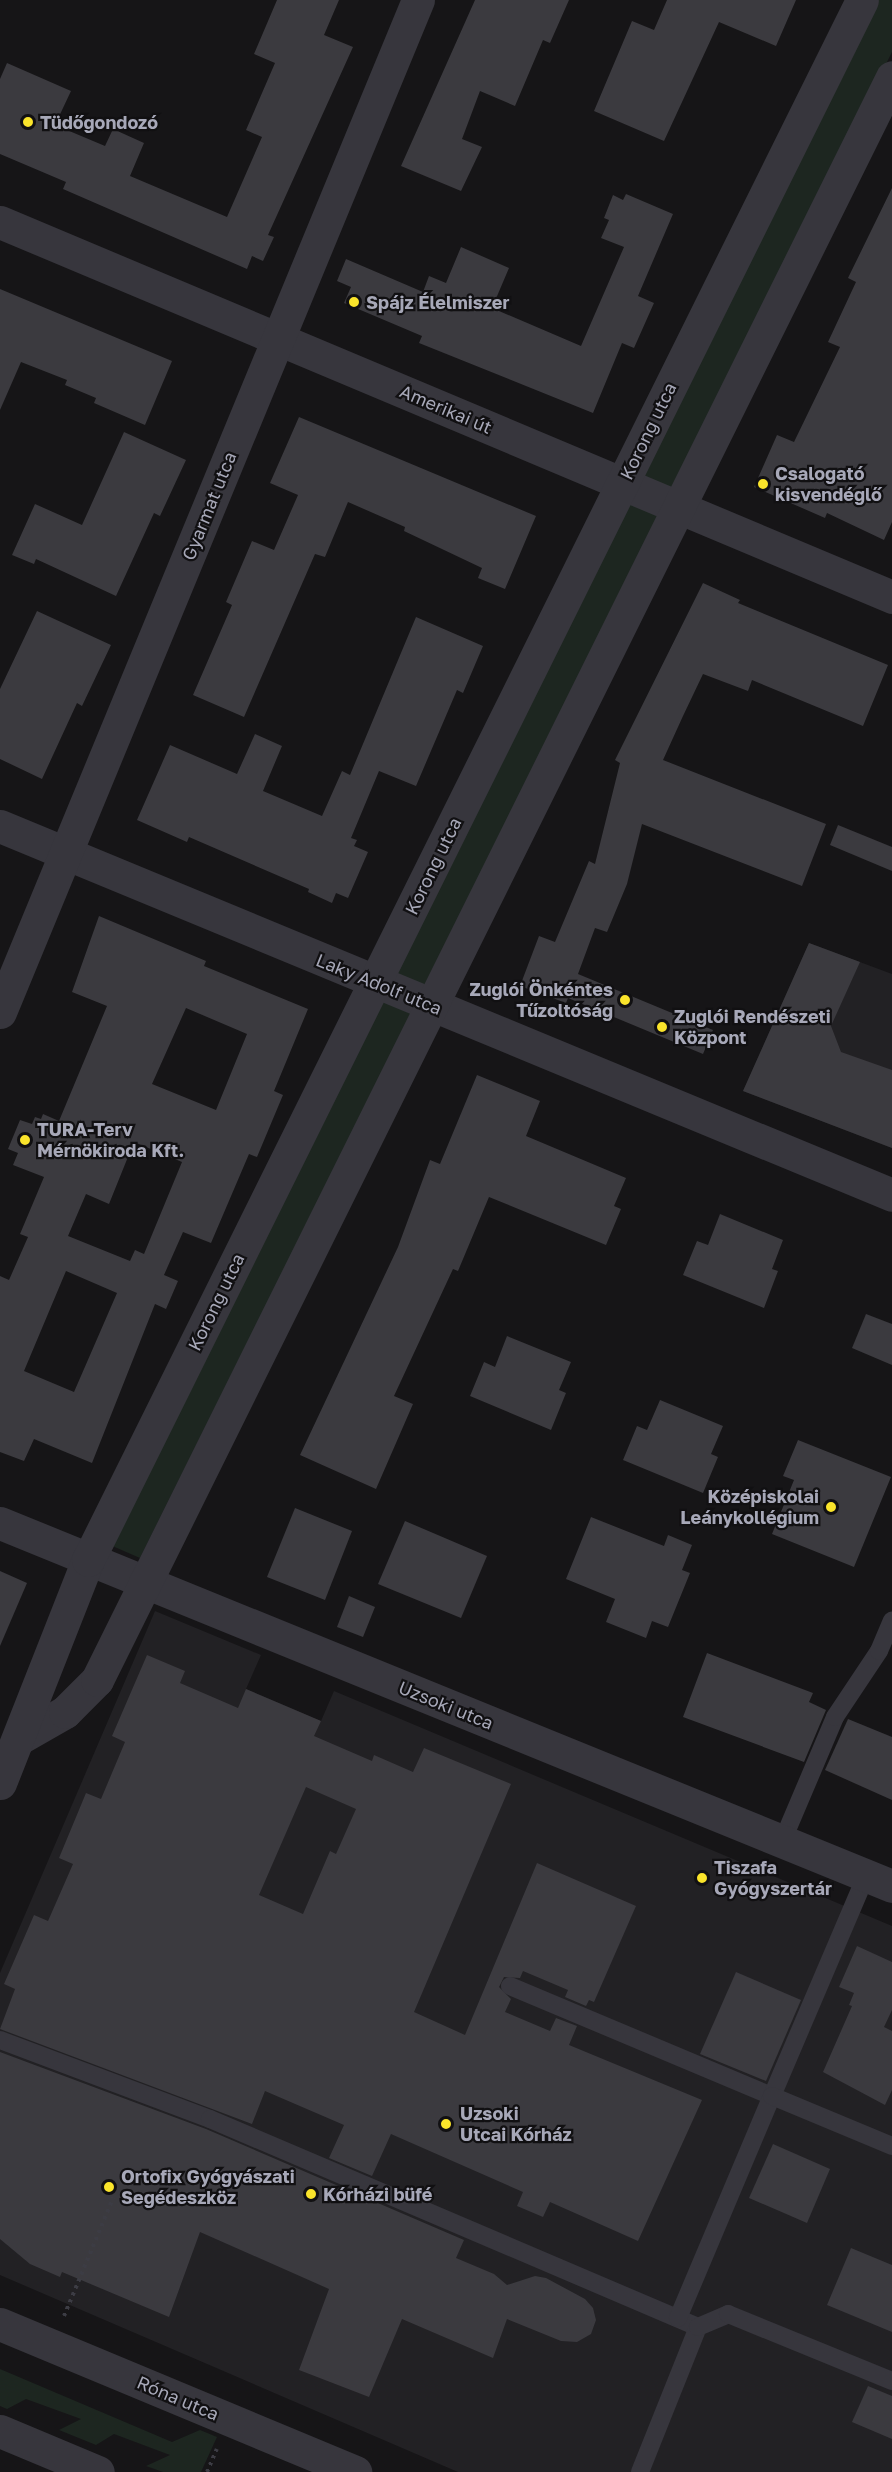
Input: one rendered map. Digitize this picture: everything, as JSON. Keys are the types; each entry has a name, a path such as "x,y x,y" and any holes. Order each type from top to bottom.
{"street":[{"name":"Gyarmat utca","path":"0,1012 418,0"},
{"name":"Korong utca","path":"0,1783 88,1560 862,0"},
{"path":"18,1740 87,1695 892,76"},
{"name":"Amerikai út","path":"0,222 892,597"},
{"name":"Laky Adolf utca","path":"0,826 64,856 892,1195"},
{"name":"Uzsoki utca","path":"0,1523 879,1881"},
{"name":"Róna utca","path":"0,2325 356,2472"},
{"path":"0,2431 98,2472"}],"lane":[{"path":"782,1842 835,1717 879,1651 892,1621"},
{"path":"678,2318 772,2096 879,1881"},
{"path":"510,1986 892,2146"},
{"path":"0,2040 210,2119 698,2327"},
{"path":"640,2472 698,2327 728,2314 892,2381"}],"path":[{"path":"73,2295 113,2198"},
{"path":"207,2472 220,2442"}],"shaded area":[{"path":"874,0 892,0 892,52 140,1558 110,1545"},
{"path":"809,943 892,974 892,1148 743,1091"},
{"name":"Uzsoki Utcai Kórház","path":"155,1611 261,1655 246,1689 321,1721 334,1691 892,1926 892,2472 458,2472 0,2275 0,1973"},
{"path":"0,2369 172,2442 200,2430 217,2437 201,2472 163,2472 146,2466 170,2455 114,2434 96,2445 59,2430 81,2419 26,2399 7,2409 0,2406"}],"building":[{"path":"277,0 339,0 324,35 353,47 268,235 274,237 263,261 252,256 247,269 63,189 66,182 0,154 0,79 7,63 71,91 55,125 105,146 113,129 144,143 130,176 227,217 262,137 246,130 275,63 254,54"},
{"path":"475,0 569,0 550,43 543,40 515,106 480,91 462,139 482,147 461,191 401,166"},
{"path":"667,0 796,0 776,46 719,22 664,141 594,111 632,21 654,30"},
{"path":"892,188 892,522 884,540 827,513 825,518 754,487 777,435 794,442 840,347 828,342 856,282 848,278"},
{"path":"626,194 673,214 638,296 654,303 634,348 622,343 593,413 419,343 422,336 344,303 351,287 337,281 346,259 423,292 429,276 446,283 461,247 509,268 492,308 581,346 624,247 601,238 609,220 604,218 613,195 623,200"},
{"path":"0,289 172,361 145,425 94,403 96,398 65,385 67,380 21,362 0,410"},
{"path":"299,417 536,516 505,589 478,578 482,568 404,531 405,527 348,502 325,557 315,554 244,717 193,695 232,605 226,602 252,541 274,550 298,495 270,483"},
{"path":"124,432 186,460 160,516 154,513 116,596 36,559 34,564 12,555 35,504 82,525"},
{"path":"703,583 740,600 738,603 888,665 863,726 752,680 748,691 703,674 683,716 663,760 826,824 802,886 642,824 627,884 607,932 595,928 578,974 713,1030 703,1054 568,998 566,1003 520,986 539,936 555,942 589,861 595,864 620,763 615,760"},
{"path":"37,611 111,645 82,706 77,703 42,779 0,759 0,689"},
{"path":"416,617 483,646 463,693 457,690 416,786 379,771 351,838 357,840 354,846 368,852 348,898 336,893 332,903 308,892 309,889 189,837 187,842 137,820 170,745 237,774 255,734 282,746 263,791 322,816 342,771 350,775"},
{"path":"838,825 892,847 892,871 830,845"},
{"path":"99,916 206,961 204,966 308,1009 274,1091 283,1095 257,1157 249,1154 211,1243 183,1232 164,1275 178,1281 166,1309 155,1304 92,1463 34,1439 24,1461 0,1452 0,1276 9,1280 28,1237 20,1234 44,1177 13,1165 18,1153 8,1149 20,1120 32,1124 35,1117 41,1119 43,1114 59,1121 107,1006 72,992","holes":["186,1008 247,1034 216,1110 152,1084","134,1142 182,1162 144,1254 135,1250 130,1261 68,1236 86,1194 109,1204","66,1271 117,1293 74,1392 24,1371"]},
{"path":"809,943 860,962 831,1026 841,1052 892,1070 892,1148 743,1091"},
{"path":"477,1075 540,1101 526,1136 626,1178 614,1206 621,1209 606,1245 489,1197 458,1271 453,1269 394,1396 413,1404 376,1489 300,1455 398,1247 430,1160 440,1164"},
{"path":"720,1214 783,1240 772,1269 778,1271 764,1308 683,1275 697,1241 708,1245"},
{"path":"866,1314 892,1324 892,1365 852,1348"},
{"path":"507,1336 571,1362 559,1390 566,1393 551,1430 470,1396 484,1362 495,1367"},
{"path":"660,1400 723,1426 711,1454 718,1457 703,1493 623,1460 637,1426 647,1430"},
{"name":"Középiskolai Leánykollégium","path":"798,1440 891,1477 854,1567 772,1534 794,1480 783,1476"},
{"path":"295,1508 352,1531 325,1600 267,1577"},
{"path":"591,1517 664,1546 668,1535 692,1545 682,1570 690,1573 668,1627 652,1621 646,1638 606,1622 615,1599 566,1579"},
{"path":"405,1521 487,1556 461,1618 378,1584"},
{"path":"0,1571 27,1583 0,1646"},
{"path":"349,1596 375,1607 363,1637 337,1627"},
{"path":"707,1653 813,1693 809,1702 826,1710 804,1762 683,1717"},
{"path":"147,1655 185,1671 180,1683 238,1708 246,1689 321,1721 314,1736 372,1761 374,1755 413,1772 424,1748 511,1784 414,2012 465,2035 537,1863 636,1906 594,2002 589,2000 586,2006 565,1997 568,1990 523,1971 520,1978 504,1977 499,1987 511,1999 505,2012 550,2031 556,2018 577,2026 569,2045 702,2100 638,2241 550,2202 543,2217 517,2206 523,2192 391,2134 372,2176 329,2158 344,2125 265,2091 252,2124 0,2029 15,1989 4,1984 34,1915 48,1921 73,1864 59,1858 86,1793 101,1799 125,1742 112,1736","holes":["306,1787 356,1809 336,1854 330,1851 303,1914 259,1895"]},
{"path":"848,1719 892,1737 892,1800 825,1770"},
{"path":"857,1946 892,1962 892,2010 884,2027 892,2031 892,2090 885,2105 823,2072 852,2006 849,2005 854,1993 839,1987"},
{"path":"736,1972 801,2000 766,2081 700,2054"},
{"path":"0,2052 206,2129 464,2240 456,2258 494,2274 507,2285 535,2276 546,2278 585,2299 593,2308 596,2320 591,2334 577,2342 561,2341 507,2319 493,2358 402,2319 369,2397 299,2370 329,2289 200,2232 169,2317 62,2272 60,2277 30,2264 0,2239"},
{"path":"773,2144 830,2169 807,2223 749,2198"},
{"path":"851,2248 892,2265 892,2332 827,2305"},
{"path":"868,2386 892,2396 892,2439 852,2422"}],"place":[{"name":"Tüdőgondozó","path":"28,122"},
{"name":"Spájz Élelmiszer","path":"354,302"},
{"name":"Csalogató kisvendéglő","path":"763,484"},
{"name":"Zuglói Önkéntes Tűzoltóság","path":"625,1000"},
{"name":"Zuglói Rendészeti Központ","path":"662,1027"},
{"name":"TURA-Terv Mérnökiroda Kft.","path":"25,1140"},
{"name":"Középiskolai Leánykollégium","path":"831,1507"},
{"name":"Tiszafa Gyógyszertár","path":"702,1878"},
{"name":"Uzsoki Utcai Kórház","path":"446,2124"},
{"name":"Ortofix Gyógyászati Segédeszköz","path":"109,2187"},
{"name":"Kórházi büfé","path":"311,2194"}]}
